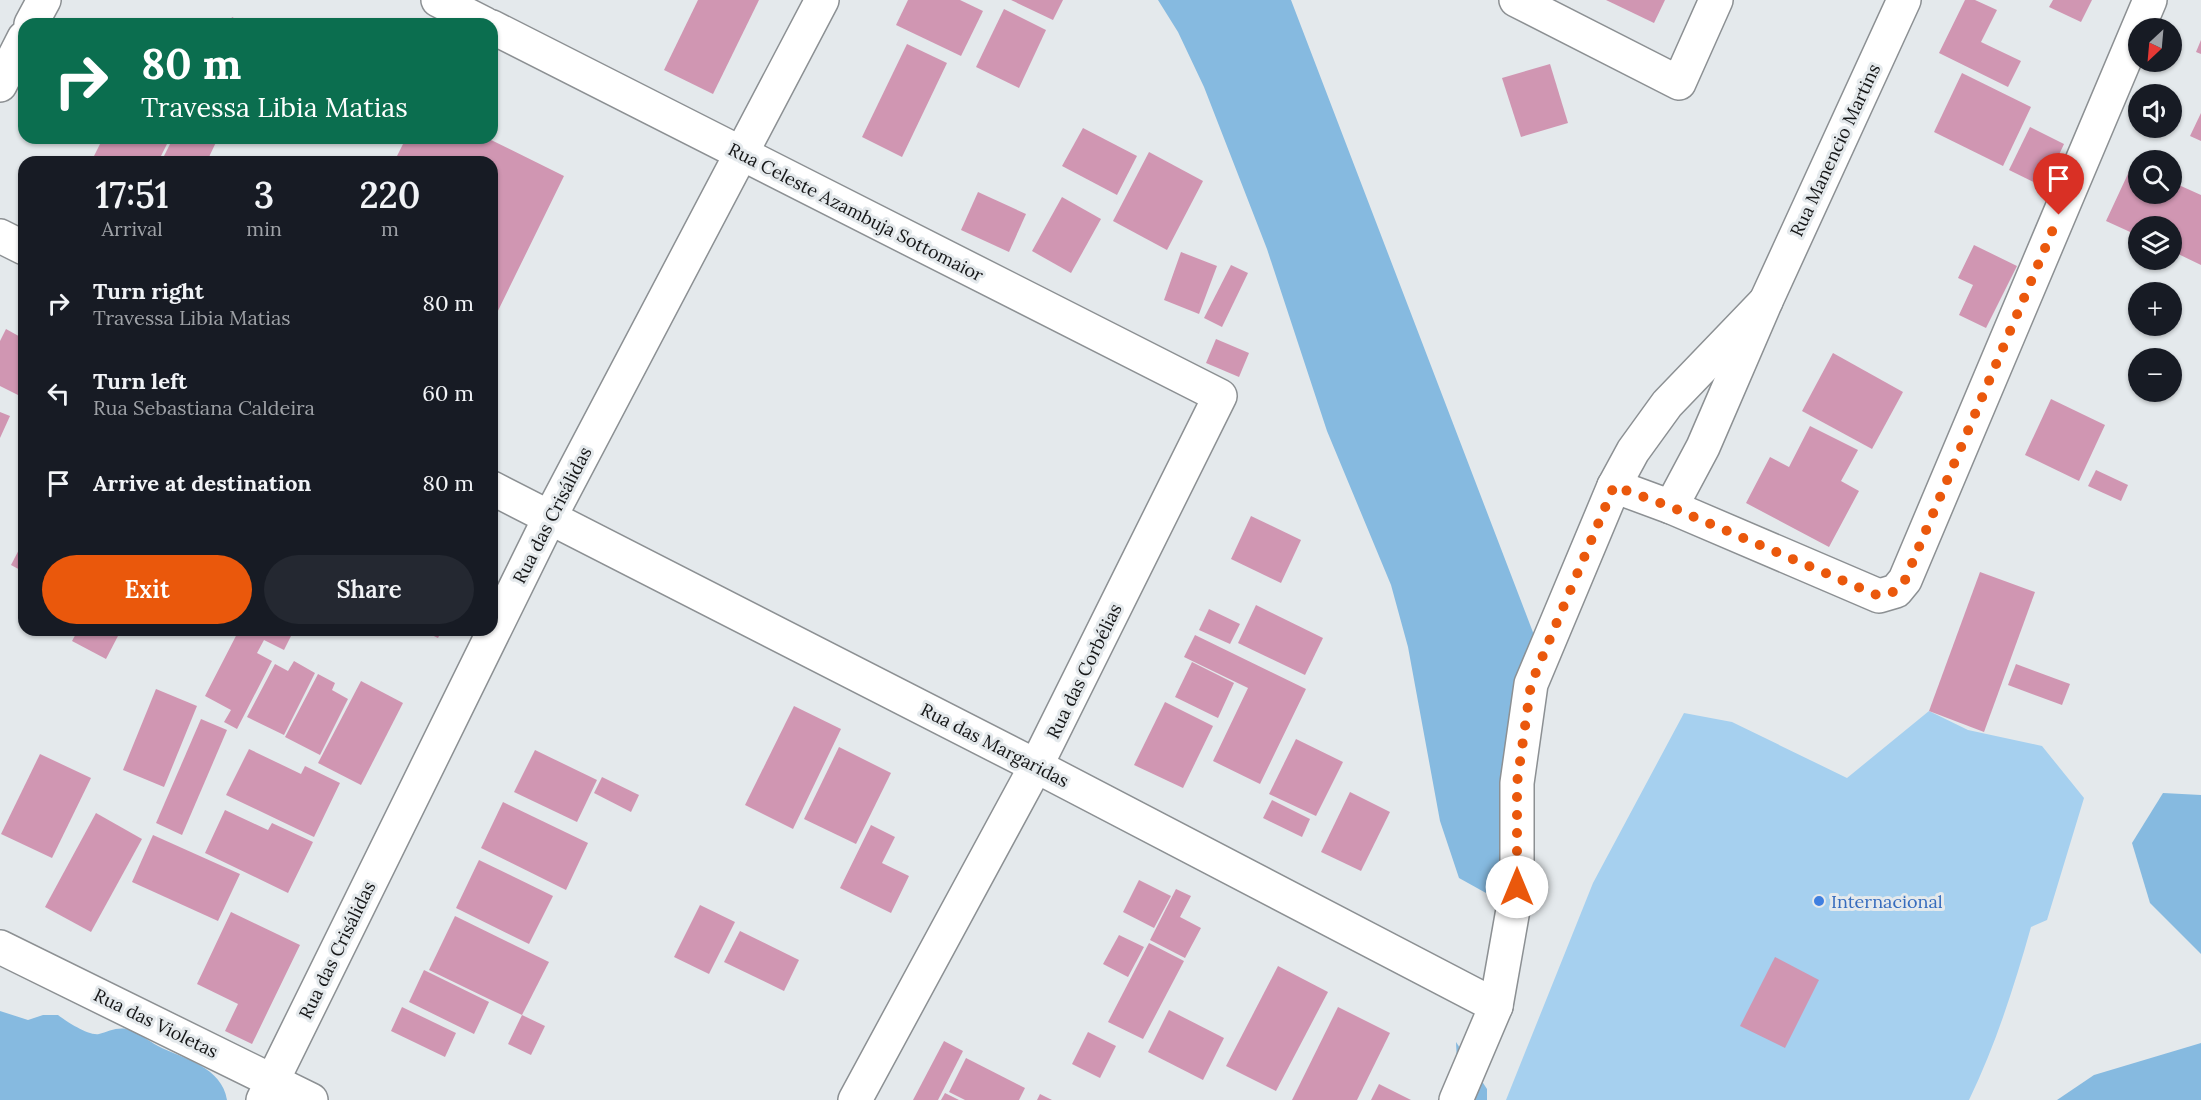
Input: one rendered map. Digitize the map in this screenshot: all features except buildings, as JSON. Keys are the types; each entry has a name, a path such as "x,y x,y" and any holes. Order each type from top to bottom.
{"street":[{"path":"35,18 44,0"},
{"path":"438,0 473,18"},
{"name":"Rua das Crisálidas","path":"498,623 550,517 822,0"},
{"path":"1516,0 1679,83 1716,0"},
{"name":"Rua Manencio Martins","path":"1671,507 1703,447 1766,301 1904,0"},
{"path":"1614,486 1671,507 1879,596 1896,591 1905,580 2150,0"},
{"name":"Rua Celeste Azambuja Sottomaior","path":"498,30 1220,396"},
{"path":"0,85 18,50"},
{"path":"0,236 18,245"},
{"name":"Rua Manencio Martins","path":"1456,1100 1496,1006 1517,887 1517,783 1531,684 1614,486 1633,451 1667,404 1766,301"},
{"name":"Rua das Corbélias","path":"855,1100 1036,766 1220,396"},
{"name":"Rua das Margaridas","path":"498,491 1036,766 1496,1006"},
{"name":"Rua das Crisálidas","path":"268,1090 491,636"},
{"name":"Rua das Violetas","path":"0,947 268,1090 311,1100"}],"shaded area":[{"path":"1158,0 1291,0 1534,635 1505,860 1486,893 1459,878 1440,821 1408,647 1391,585 1327,431 1267,249 1204,87 1178,32"},
{"name":"Internacional","path":"1929,711 1968,730 2042,746 2084,798 2047,920 2031,927 2004,1015 1969,1100 1506,1100 1593,883 1684,713 1732,722 1847,778"},
{"path":"2163,793 2201,795 2201,954 2150,903 2132,843"},
{"path":"0,1011 28,1020 43,1015 58,1015 94,1034 119,1029 130,1030 210,1072 218,1079 227,1100 0,1100"},
{"path":"1456,1042 1487,1089 1487,1100 1459,1100"},
{"path":"2201,1043 2201,1100 2057,1100 2094,1075"}],"place":[{"name":"Internacional","path":"1819,901"}],"route":[{"path":"1517,887 1517,783 1531,684 1614,486 1671,507 1879,596 1896,591 1905,580 2059,215"}]}
